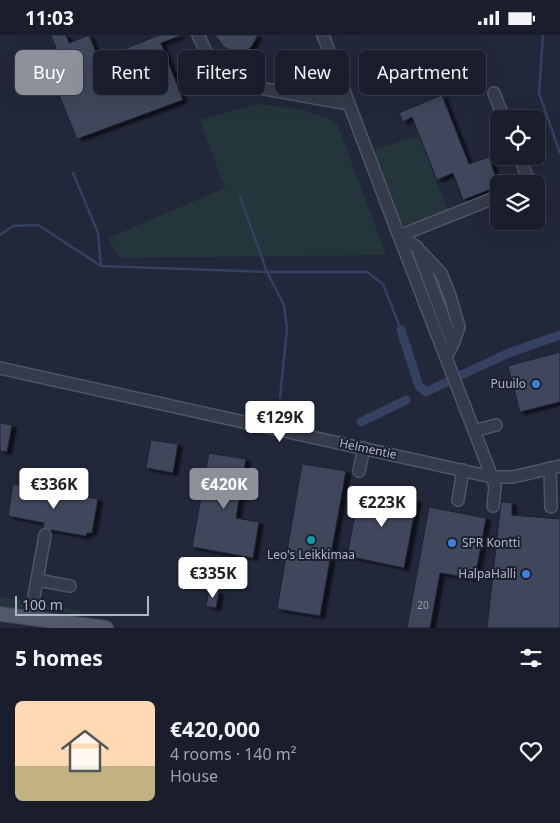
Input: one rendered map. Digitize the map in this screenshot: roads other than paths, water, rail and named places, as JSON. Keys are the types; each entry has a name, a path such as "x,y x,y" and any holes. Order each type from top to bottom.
{"main road":[{"path":"0,613 30,619 106,628"}],"street":[{"path":"198,35 217,74 265,89 349,104"},
{"path":"323,35 398,237 492,477 495,487 493,506"},
{"path":"494,93 501,110"},
{"path":"398,237 490,200"},
{"path":"398,237 417,247 453,344 446,357"},
{"name":"Helmentie","path":"0,367 492,477 513,477 555,467"},
{"path":"474,431 496,425"},
{"path":"359,471 364,448"},
{"path":"551,507 555,467"},
{"path":"458,500 463,470"},
{"path":"30,619 45,535"},
{"path":"37,580 70,586"}],"waterway":[{"path":"543,35 539,93 560,153"},
{"path":"73,173 98,233 101,266"},
{"path":"240,197 267,272 284,305 287,329 280,398"},
{"path":"0,235 13,226 38,225 101,266 267,272 367,272 383,284 401,330"},
{"path":"401,330 419,386 426,392 447,382"},
{"path":"461,375 509,353 560,335"},
{"path":"361,422 406,400"}],"place":[{"name":"Puuilo","path":"536,384"},
{"name":"Leo's Leikkimaa","path":"311,540"},
{"name":"SPR Kontti","path":"452,543"},
{"name":"HalpaHalli","path":"526,574"}]}
